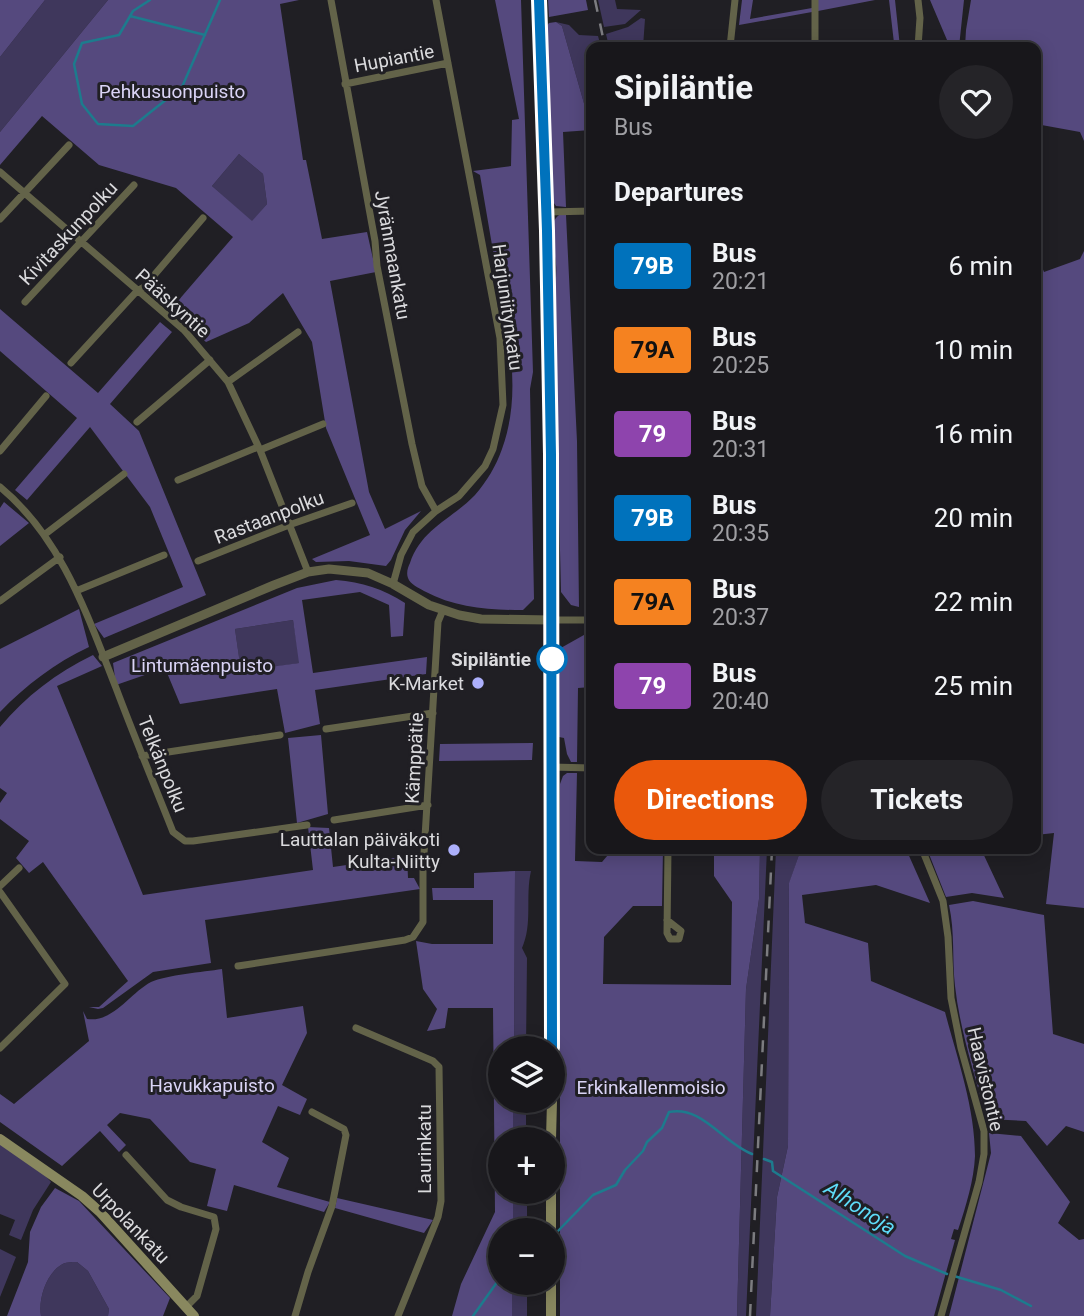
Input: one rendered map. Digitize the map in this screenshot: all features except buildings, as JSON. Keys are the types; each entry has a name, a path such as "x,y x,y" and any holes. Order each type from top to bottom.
{"main road":[{"path":"539,0 547,212 552,620 552,1036"},
{"name":"Urpolankatu","path":"0,1139 82,1196 100,1212 194,1316"},
{"path":"551,1295 551,1316"}],"street":[{"name":"Jyränmaankatu","path":"331,0 375,241 377,266 412,444 422,486 436,511"},
{"name":"Harjuniitynkatu","path":"393,584 401,555 413,533 436,511 459,496 485,466 493,449 503,405 500,338 436,0"},
{"path":"731,42 735,0"},
{"path":"815,0 816,42"},
{"path":"918,0 918,42"},
{"name":"Hupiantie","path":"345,83 448,63"},
{"path":"0,219 69,145"},
{"name":"Pääskyntie","path":"0,172 184,330 228,382 259,449 308,572"},
{"name":"Kivitaskunpolku","path":"25,302 82,244 134,185"},
{"path":"547,212 586,211"},
{"path":"71,363 136,291 144,287 203,218"},
{"path":"228,382 298,332"},
{"path":"137,422 210,360"},
{"path":"0,451 46,397"},
{"path":"178,480 323,424"},
{"path":"44,535 124,474"},
{"name":"Telkänpolku","path":"0,487 19,503 60,557 173,832 185,841 307,824"},
{"name":"Rastaanpolku","path":"198,561 352,503"},
{"path":"76,591 164,555"},
{"path":"0,601 60,557"},
{"path":"103,657 308,572 329,569 368,573 443,610 481,619 586,620"},
{"name":"Kämppätie","path":"238,966 397,942 413,937 423,922 423,870 438,622 443,610"},
{"path":"326,729 433,713"},
{"path":"142,755 280,735"},
{"path":"551,767 586,768"},
{"path":"334,820 428,805"},
{"path":"667,920 668,854"},
{"name":"Haavistontie","path":"924,854 943,901 951,998 961,1048 984,1131 984,1154 979,1182 948,1283 941,1316"},
{"path":"0,886 19,868"},
{"path":"0,892 65,984 0,1048"},
{"name":"Laurinkatu","path":"356,1028 433,1061 439,1067 441,1201 438,1217 398,1316"},
{"path":"295,1316 332,1206 346,1135 344,1129 312,1112"},
{"path":"126,1155 167,1200 181,1208 214,1217 216,1229 197,1296 186,1307"}],"shaded area":[{"path":"45,0 108,0 0,132 0,57"},
{"path":"598,0 615,0 617,9 641,10 625,24 604,27"},
{"path":"641,18 645,19 643,42 608,42 606,34 628,27"},
{"path":"556,22 569,25 579,35 598,36 600,42 586,42 586,110 562,26"},
{"path":"239,154 263,174 267,204 252,222 212,186"},
{"path":"293,620 300,663 241,672 235,629"},
{"path":"760,854 767,854 746,1316 737,1316 746,989 759,899"},
{"path":"776,854 799,854 789,884 788,1146 777,1197 770,1316 756,1316"},
{"path":"515,871 531,871 527,930 522,948 527,958 526,1036 514,1036"},
{"path":"513,1113 526,1113 526,1127 513,1127"},
{"path":"0,1144 41,1171 51,1182 33,1210 21,1240 9,1235 15,1220 0,1214"},
{"path":"513,1204 527,1204 527,1218 513,1218"},
{"path":"0,1249 16,1257 0,1297"},
{"path":"77,1262 88,1271 109,1309 108,1316 41,1316 42,1295 51,1275 63,1264"},
{"path":"512,1295 527,1295 527,1316 512,1316"}],"green space":[{"path":"0,0 45,0 0,57"},
{"name":"Pehkusuonpuisto","path":"108,0 299,0 280,4 303,160 306,160 322,239 367,232 376,272 330,281 369,492 385,529 421,511 405,530 386,566 349,561 316,562 312,559 370,535 326,428 312,342 283,293 249,323 206,342 171,309 233,237 176,188 99,165 42,116 0,165 0,132","holes":["239,154 263,174 267,204 252,221 212,186"]},
{"path":"495,0 521,0 533,372 530,389 534,599 523,610 485,608 448,601 415,586 407,574 415,551 422,541 475,495 487,479 502,449 508,428 512,365 480,175 473,171 511,166 512,120 519,119"},
{"path":"548,0 586,0 588,10 549,17"},
{"path":"742,0 753,0 750,19 812,8 812,12 739,25"},
{"path":"818,0 875,0 818,11"},
{"path":"889,0 895,0 899,42 894,42"},
{"path":"930,0 964,0 960,42 948,42"},
{"path":"971,0 1084,0 1084,141 1080,132 1041,125 1041,42 965,42"},
{"path":"556,22 562,26 586,110 586,130 563,132 566,207 556,206 550,197 546,27 549,23"},
{"path":"559,215 566,215 577,441 579,607 571,605 561,592 554,298 556,268 552,238 552,225"},
{"path":"1084,251 1084,908 1046,904 1054,833 1041,834 1041,264 1044,272 1080,259"},
{"path":"0,309 98,393 160,322 172,332 110,404 139,431 206,595 104,638 94,624 183,587 150,507 90,427 27,500 15,490 77,418 0,351"},
{"path":"4,502 29,523 0,546 0,508"},
{"name":"Lintumäenpuisto","path":"336,580 346,581 372,587 405,603 403,636 391,637 389,605 360,592 302,600 313,673 427,657 426,674 315,690 320,724 285,733 277,689 180,704 165,668 116,685 113,663 297,588","holes":["293,620 299,663 241,671 235,629"]},
{"path":"79,609 89,647 42,675 0,712 0,649"},
{"path":"586,634 586,687 578,688 577,762 571,762 564,738 558,734 559,649"},
{"path":"93,655 102,666 57,686 143,895 313,870 308,827 329,828 333,867 407,856 408,878 414,878 420,889 205,920 211,963 153,972 103,1008 89,1007 99,1007 128,981 43,862 29,873 16,858 29,841 0,819 0,803 7,793 0,788 0,727 42,686"},
{"path":"321,735 328,814 297,823 288,738"},
{"path":"533,743 532,760 439,761 440,744"},
{"name":"Erkinkallenmoisio","path":"567,773 577,773 575,861 602,862 609,854 663,854 662,906 633,906 604,937 603,984 731,985 732,902 714,876 714,854 760,854 759,899 746,989 737,1316 560,1316 560,1295 565,1295 565,1218 560,1218 560,1204 565,1204 565,1127 560,1127 560,1113 565,1113 565,1036 560,1036 560,784"},
{"path":"799,854 908,854 930,903 876,885 802,895 805,923 868,943 871,981 945,1012 969,1101 975,1156 969,1193 958,1230 954,1229 951,1239 955,1240 934,1316 770,1316 777,1197 788,1146 789,883"},
{"path":"929,854 983,854 1004,898 972,893 946,897"},
{"path":"515,871 514,1036 493,1036 493,1008 448,1008 445,1028 427,1031 437,1009 423,989 416,941 432,944 493,944 493,900 433,900 432,888 474,888 474,873"},
{"path":"973,901 1044,915 1053,1034 1084,1044 1084,1132 1066,1126 1047,1146 1026,1121 987,1119 960,1020 949,905"},
{"name":"Havukkapuisto","path":"222,969 227,1018 303,1006 307,1033 282,1085 307,1099 300,1115 278,1106 262,1142 289,1158 277,1187 330,1202 324,1212 234,1185 227,1211 207,1206 216,1169 190,1162 150,1119 120,1113 107,1125 126,1145 119,1152 100,1131 62,1166 0,1122 0,1094 14,1104 89,1041 83,1011 87,1019 96,1019 113,1012 151,982"},
{"path":"494,1113 513,1113 513,1127 494,1127"},
{"path":"989,1133 1021,1136 1070,1202 1058,1223 1079,1240 1084,1239 1084,1316 949,1316 991,1153"},
{"path":"55,1188 79,1201 170,1298 163,1316 108,1316 109,1309 88,1271 77,1262 68,1262 56,1269 47,1281 42,1295 41,1316 7,1316 28,1262 30,1232 41,1207"},
{"path":"337,1198 433,1220 424,1233 335,1208"},
{"path":"495,1204 513,1204 513,1218 492,1218"},
{"path":"488,1227 488,1295 512,1295 512,1316 452,1316 461,1284"}],"waterway":[{"path":"150,0 133,11 119,35 82,43 74,64 82,104 98,124 133,126 182,87 220,0"},
{"path":"130,16 205,35"},
{"name":"Alhonoja","path":"565,1224 593,1195 616,1185 647,1142 662,1128 669,1112 681,1111 702,1119 741,1149 752,1154"},
{"name":"Alhonoja","path":"764,1159 772,1162 773,1171 905,1256 947,1274"},
{"name":"Alhonoja","path":"954,1276 1001,1290 1031,1306"},
{"name":"Alhonoja","path":"473,1316 488,1295"}],"railway":[{"path":"595,0 604,42"},
{"path":"750,1316 772,854"}],"bus line":[{"name":"79B","path":"539,0 551,454 552,1036"}],"place":[{"name":"Sipiläntie","path":"552,659"},
{"name":"K-Market","path":"478,683"},
{"name":"Lauttalan päiväkoti Kulta-Niitty","path":"454,850"}]}
